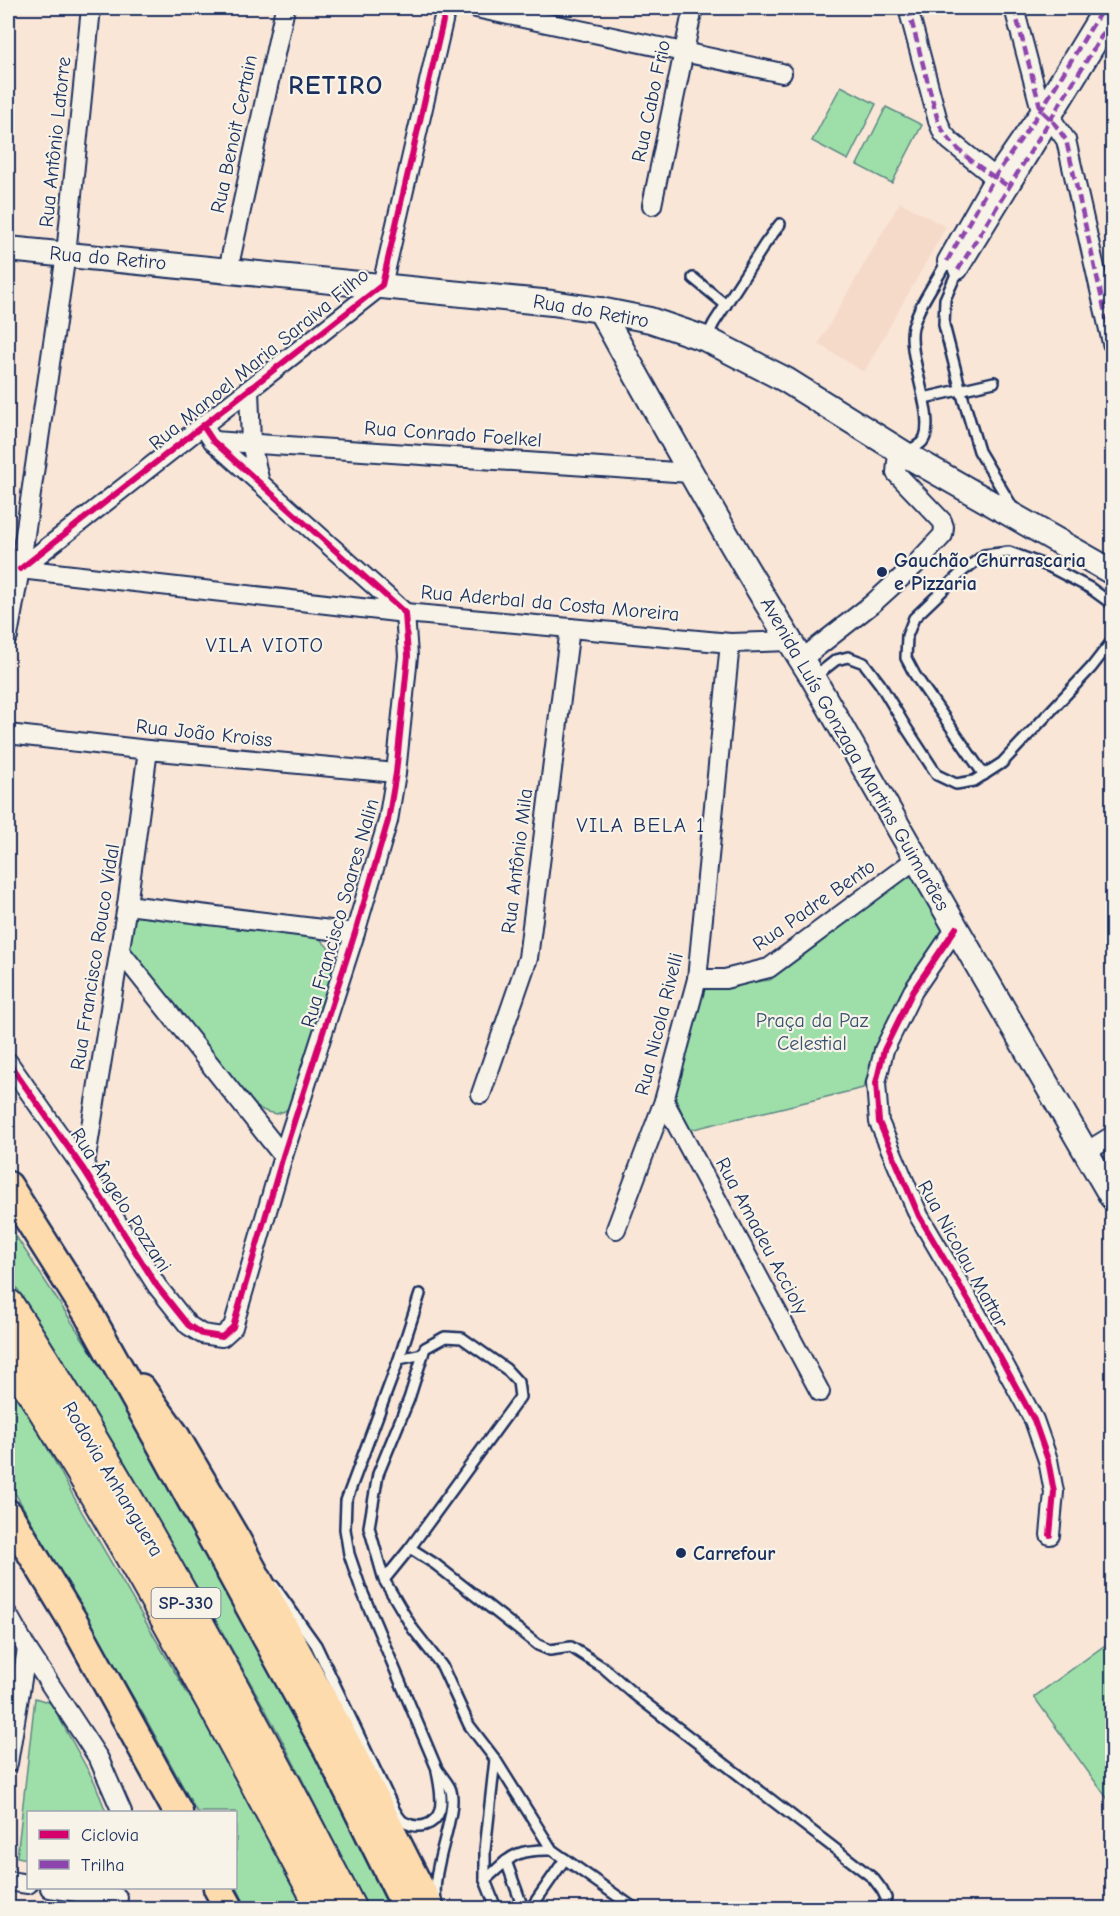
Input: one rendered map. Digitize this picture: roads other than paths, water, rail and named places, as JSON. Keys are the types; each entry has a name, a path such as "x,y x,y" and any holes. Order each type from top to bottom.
{"highway":[{"path":"8,1186 88,1313 160,1442 328,1749 407,1908"},
{"name":"Rodovia Anhanguera","path":"8,1306 106,1463 213,1649 277,1767 349,1908"},
{"name":"Rodovia Anhanguera","path":"8,1352 158,1602 322,1908"},
{"path":"8,1514 74,1623 177,1811"},
{"path":"219,1889 229,1908"}],"main road":[{"name":"Rua do Retiro","path":"8,249 552,303 650,320 706,339 786,380 903,453 1113,572"},
{"name":"Avenida Luís Gonzaga Martins Guimarães","path":"600,310 690,473 802,660 1113,1197"},
{"path":"88,1313 175,1435 236,1539 344,1738 430,1908"}],"street":[{"name":"Rua Antônio Latorre","path":"8,636 20,569 66,254 92,8"},
{"name":"Rua Benoit Certain","path":"228,270 285,8"},
{"name":"Rua Manoel Maria Saraiva Filho","path":"20,569 208,433 249,390 382,285 447,8"},
{"path":"476,8 782,73"},
{"name":"Rua Cabo Frio","path":"652,205 693,8"},
{"path":"908,8 943,133 1001,182"},
{"path":"1014,8 1046,115 1066,140 1113,343"},
{"path":"1046,115 1103,8"},
{"path":"952,266 1001,182 1113,19"},
{"path":"249,390 251,443 260,483"},
{"path":"208,433 260,483 405,613"},
{"name":"Rua Conrado Foelkel","path":"208,433 251,443 690,473"},
{"path":"802,660 872,604 915,565 943,535 942,520 897,473 895,467 903,453"},
{"name":"Rua Aderbal da Costa Moreira","path":"20,569 405,613 730,643 802,660"},
{"name":"Rua Francisco Soares Nalin","path":"222,1337 233,1327 283,1156 355,933 388,821 396,773 408,656 405,613"},
{"name":"Rua Antônio Mila","path":"481,1094 528,958 570,628"},
{"name":"Rua Nicola Rivelli","path":"616,1228 664,1101 697,979 730,643"},
{"name":"Rua João Kroiss","path":"8,734 148,750 396,773"},
{"name":"Rua Francisco Rouco Vidal","path":"84,1170 120,951 148,750"},
{"name":"Rua Padre Bento","path":"697,979 725,979 769,968 916,859"},
{"path":"127,905 355,933"},
{"name":"Rua Nicolau Mattar","path":"956,928 913,991 884,1050 876,1083 879,1122 919,1216 976,1313 1034,1420 1048,1460 1054,1492 1050,1535"},
{"path":"120,951 283,1156"},
{"name":"Rua Ângelo Pozzani","path":"8,1062 84,1170 157,1286 188,1325 202,1335 222,1337"},
{"name":"Rua Amadeu Accioly","path":"664,1101 820,1392"},
{"path":"1086,1152 1113,1136"},
{"path":"8,1615 27,1649 99,1759 122,1811"},
{"path":"8,1763 27,1649"},
{"path":"8,1881 27,1884"},
{"path":"60,1889 119,1901"}],"lane":[{"path":"706,339 765,244 780,225"},
{"path":"952,266 945,299 944,325 961,391 979,451 1018,518"},
{"path":"903,453 922,443 926,435 924,398 912,342 913,328 919,312 952,266"},
{"path":"693,278 726,305"},
{"path":"924,398 994,382"},
{"path":"984,774 915,675 906,658 906,636 914,618 963,571 984,555 1009,552 1050,567 1090,588 1113,604"},
{"path":"802,660 836,660 848,657 864,663 880,684 937,775 956,784 974,781 1002,763 1091,668 1113,641"},
{"path":"420,1294 399,1359 346,1501 345,1529 349,1554 361,1589 437,1769 451,1790 452,1807 438,1860 435,1893 438,1908"},
{"path":"384,1581 520,1397 518,1382 506,1369 462,1338 446,1337 425,1348 409,1399 378,1474 369,1527 384,1581 413,1629 441,1666 469,1725 495,1759 552,1850 633,1908"},
{"path":"399,1359 423,1354"},
{"path":"236,1539 280,1593 316,1645 402,1822 426,1826 437,1819 441,1808 437,1769"},
{"path":"410,1548 435,1564 538,1645 550,1650 571,1647 604,1668 635,1695 873,1878 886,1898 883,1908"},
{"path":"495,1759 485,1850 485,1880 496,1908"},
{"path":"485,1880 515,1853 534,1849 552,1850"},
{"path":"531,1908 565,1859"},
{"path":"506,1861 523,1908"}],"place":[{"name":"Gauchão Churrascaria e Pizzaria","path":"882,572"},
{"name":"Carrefour","path":"681,1553"}],"district":[{"name":"RETIRO","path":"336,86"},
{"name":"VILA VIOTO","path":"265,645"},
{"name":"VILA BELA 1","path":"641,825"}],"park label":[{"name":"Praça da Paz Celestial","path":"812,1032"}]}
